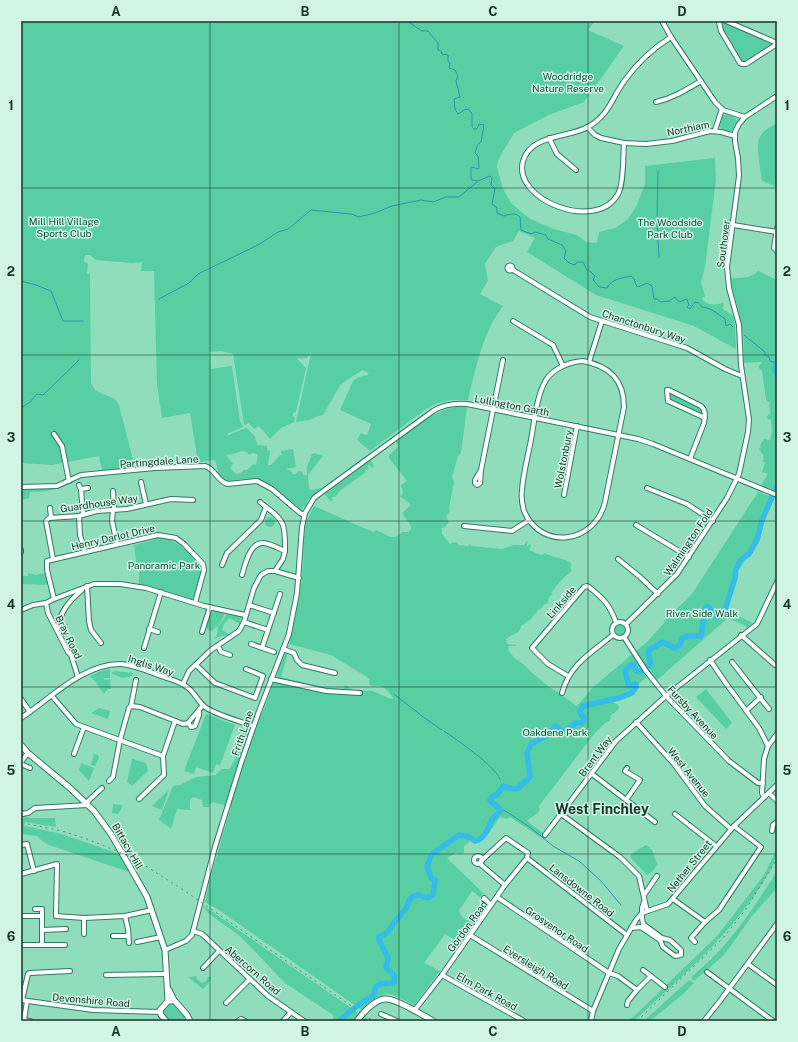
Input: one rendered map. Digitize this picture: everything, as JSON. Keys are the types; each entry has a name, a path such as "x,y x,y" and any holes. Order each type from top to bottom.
{"main road":[{"name":"Bittacy Hill","path":"21,745 87,804 100,818 111,834 147,897 152,910 165,950 167,986 171,1000"},
{"path":"357,1021 362,1014 378,1001 384,999 395,1001 432,1021"},
{"path":"166,1021 160,1012 162,1007 171,1000 187,1015 188,1020"}],"street":[{"path":"662,21 714,102 722,109 745,117"},
{"path":"726,21 777,43 746,64 742,64 721,31 718,22 726,21"},
{"path":"624,143 619,192 613,202 607,206 592,211 581,212 553,205 538,195 527,182 522,167 525,156 536,144 549,138 572,133 587,127 598,120 607,111 623,82 636,65 650,51 671,37"},
{"path":"656,102 668,99 681,93 701,81"},
{"path":"735,136 739,124 745,117 777,96"},
{"path":"715,130 722,109"},
{"name":"Northiam","path":"587,127 595,135 601,138 624,143 646,144 672,141 715,130 735,136"},
{"name":"Southover","path":"735,136 739,176 727,267 727,278 738,318 742,376"},
{"path":"549,138 557,154 576,170"},
{"path":"733,225 777,230 774,248 777,251"},
{"name":"Chanctonbury Way","path":"513,270 579,311 602,321 687,348 725,369 742,376"},
{"path":"513,321 552,346 563,366"},
{"path":"589,362 602,321"},
{"path":"481,470 503,360"},
{"path":"577,362 589,362 607,370 614,376 621,387 624,396 624,407 604,508 592,527 579,535 562,538 551,536 540,531 529,520 523,507 522,489 535,418 541,391 550,375 563,366 577,362"},
{"name":"Walmington Fold","path":"626,624 672,581 713,521 737,480 749,424 742,376"},
{"path":"690,459 704,425 705,418 704,409 701,406 667,390 668,401 705,418"},
{"name":"Lullington Garth","path":"308,506 322,492 372,454 438,408 451,404 467,404 577,426 654,444 737,480 775,494"},
{"name":"Wolstonbury","path":"564,495 577,426"},
{"path":"54,434 62,446 68,481"},
{"name":"Partingdale Lane","path":"21,487 57,486 81,476 102,473 155,468 205,466 211,467 220,480"},
{"path":"215,484 220,480 228,484 257,481 272,489 304,515"},
{"path":"141,482 146,504"},
{"path":"79,484 81,489 80,535 85,552"},
{"path":"81,489 88,488"},
{"path":"647,488 687,504 713,521"},
{"path":"113,491 114,509 112,521 117,544"},
{"name":"Guardhouse Way","path":"53,559 46,521 47,519 114,509 127,509 171,499 193,500"},
{"path":"260,502 281,519 283,524 285,551 282,560 275,571"},
{"name":"Frith Lane","path":"194,931 215,847 253,726 283,649 294,611 299,578 302,527 304,515 308,506"},
{"path":"222,565 227,553 261,520 266,507"},
{"path":"50,508 51,518"},
{"path":"464,526 512,531 529,520"},
{"path":"636,525 689,557"},
{"name":"Henry Darlot Drive","path":"53,559 158,535 176,538 184,544 203,564 204,570 195,603"},
{"path":"242,575 250,553 257,545 263,543 285,551"},
{"path":"53,559 47,561 46,564 54,599"},
{"path":"618,559 658,594"},
{"path":"183,684 189,671 211,650 239,631 244,622 254,588 261,574 268,571 275,571 299,578"},
{"name":"Brent Way","path":"545,835 616,741 666,696 757,624 777,582"},
{"path":"21,610 33,605 46,603 87,586 120,584 140,586 195,603 245,615"},
{"path":"57,630 61,613 71,599 87,586"},
{"path":"87,586 89,622 91,630 102,643"},
{"name":"Linkside","path":"568,676 548,664 530,648 586,586 605,600 612,610 616,622"},
{"path":"144,648 161,592"},
{"path":"262,648 280,594"},
{"name":"Bray Road","path":"46,603 48,613 71,656 78,677"},
{"path":"249,605 274,613"},
{"path":"202,632 210,607"},
{"path":"244,622 268,630"},
{"path":"616,622 626,624 628,631 624,637 619,638 613,635 612,628 616,622"},
{"path":"150,629 158,632"},
{"path":"562,693 568,676 579,663 613,635"},
{"path":"741,636 775,665"},
{"name":"Fursby Avenue","path":"624,637 645,669 666,696 729,762 758,783 762,783"},
{"path":"251,644 274,652"},
{"path":"218,646 221,652 230,655"},
{"path":"283,649 294,653 297,660 302,665 324,673 335,673"},
{"path":"710,660 747,710 759,728 768,746"},
{"path":"732,662 769,709"},
{"name":"Inglis Way","path":"21,718 78,677 107,665 122,664 183,684 191,690 203,705 215,712 253,726"},
{"path":"196,665 215,683 255,698 263,676 246,669"},
{"path":"271,679 326,691 360,694"},
{"path":"109,781 113,777 120,740 129,708 131,706 136,680"},
{"path":"52,696 76,724 163,756"},
{"path":"747,710 761,698"},
{"path":"21,699 30,712"},
{"path":"131,706 140,707 183,724 188,723 203,705"},
{"path":"188,723 191,727 195,726 199,711"},
{"path":"140,799 164,775 163,756 175,721"},
{"name":"West Avenue","path":"636,722 674,764 706,806 732,827 761,847 719,910 705,922"},
{"path":"74,754 84,727"},
{"path":"764,796 762,793 764,759 768,746 777,734"},
{"path":"28,752 21,763 30,768"},
{"path":"626,800 640,780 625,771 627,768"},
{"path":"592,774 655,822"},
{"name":"Nether Street","path":"642,913 664,907 673,899 732,827 777,785"},
{"path":"21,812 22,814 28,813 35,808 87,804 102,788"},
{"path":"769,792 777,801"},
{"path":"561,814 624,861 639,876 644,895 642,913 643,924 662,938 670,940 681,950 681,956 675,956 663,947 660,940 641,926 631,928"},
{"path":"675,814 716,846"},
{"path":"772,831 773,825 777,822"},
{"path":"505,885 480,862 506,838 528,853 527,858"},
{"path":"21,845 27,844 34,871"},
{"name":"Gordon Road","path":"414,1011 442,975 505,885 527,858"},
{"name":"Lansdowne Road","path":"527,858 627,935"},
{"path":"21,874 57,864 56,916 84,918 125,916 152,910"},
{"path":"644,895 657,876"},
{"name":"Grosvenor Road","path":"497,897 637,990"},
{"path":"484,898 491,905"},
{"path":"673,899 705,922 691,938 695,942"},
{"path":"644,902 647,911"},
{"path":"35,909 42,909 42,945"},
{"path":"591,1021 593,1012 627,935 642,913"},
{"path":"21,916 42,916"},
{"path":"125,916 129,943"},
{"path":"84,918 84,934"},
{"path":"706,1020 777,924"},
{"path":"42,930 66,929"},
{"path":"165,950 186,941 190,938 194,931"},
{"name":"Abercorn Road","path":"194,931 202,934 268,996 304,1021"},
{"name":"Eversleigh Road","path":"470,935 593,1012"},
{"path":"113,936 128,936"},
{"path":"137,942 161,938"},
{"path":"23,945 65,945"},
{"path":"203,968 219,951"},
{"path":"748,964 777,985"},
{"path":"643,970 665,987"},
{"path":"21,1000 28,974 30,972 70,971"},
{"path":"707,972 772,1021"},
{"path":"106,975 166,974"},
{"name":"Elm Park Road","path":"442,975 524,1021"},
{"path":"627,1005 628,1001 637,990 651,976"},
{"path":"226,1003 250,979"},
{"name":"Devonshire Road","path":"21,1000 93,1010 160,1012"},
{"path":"27,1001 22,1020 30,1021"},
{"path":"282,1021 291,1012"},
{"path":"381,1014 398,1021"},
{"path":"238,1021 241,1019 245,1021"}],"green space":[{"path":"21,21 595,21 588,30 624,46 584,102 549,115 514,133 498,160 497,167 503,189 511,203 530,219 554,229 577,235 586,242 597,243 599,232 615,228 628,219 637,205 645,184 645,166 715,158 716,179 705,267 701,282 705,297 702,298 708,304 723,303 724,306 722,308 733,316 736,349 694,326 596,295 527,252 535,238 519,231 513,241 496,247 485,264 488,281 480,294 503,306 485,338 468,400 450,400 438,403 426,409 370,451 357,440 361,433 367,435 371,424 340,410 353,381 369,373 361,370 341,384 323,415 309,420 296,422 311,353 307,358 297,359 306,368 296,412 293,413 293,417 295,417 294,422 281,428 270,439 259,426 254,429 249,423 244,424 233,354 221,351 210,352 211,369 232,367 240,421 243,427 227,434 228,435 246,428 249,430 256,438 255,439 258,445 267,446 267,450 270,451 268,465 271,465 280,455 282,455 281,451 293,449 296,467 286,469 291,471 293,474 296,474 299,471 302,472 304,476 306,474 307,475 307,467 312,454 314,453 323,456 308,475 309,489 321,488 314,495 312,495 310,499 308,499 306,507 303,506 303,509 300,510 296,505 291,503 264,482 255,479 224,481 220,477 215,460 198,462 190,413 162,418 157,385 154,271 141,271 142,262 132,263 96,260 90,255 85,255 84,262 88,263 87,274 90,274 91,383 96,391 115,399 119,405 135,468 102,470 99,456 52,465 21,463","holes":["242,451 247,452 249,455 253,453 257,454 256,465 253,464 247,470 236,474 230,468 233,464 226,455"]},
{"path":"723,22 772,43 743,63 723,32 720,24"},
{"path":"728,114 734,117 737,123 734,129 728,132 722,129 719,123 722,117"},
{"path":"777,123 777,187 762,181 758,146 763,132"},
{"path":"758,271 777,280 777,491 761,485 768,474 762,472 765,462 763,462 764,456 759,449 764,439 770,440 772,430 771,419 768,420 767,417 770,413 769,402 766,400 762,371 758,367 762,362 744,363 742,328 730,278 748,277"},
{"path":"669,392 702,409 703,415 669,400"},
{"path":"457,407 467,407 461,453 458,456 452,477 454,482 449,508 450,511 446,516 449,522 444,528 442,527 442,534 450,544 457,543 459,545 468,546 470,544 471,546 502,549 514,545 524,545 527,541 526,547 530,544 531,546 529,550 541,555 544,553 572,564 570,568 572,571 563,578 551,593 553,594 549,597 548,603 543,605 531,619 521,626 517,633 506,639 507,644 516,645 509,646 508,650 515,658 547,685 577,706 593,687 648,641 665,622 664,621 692,594 758,492 774,498 762,522 758,540 750,555 745,558 737,569 736,580 727,611 753,623 747,628 746,626 728,618 657,680 651,673 638,685 633,694 612,699 612,701 619,706 619,709 610,716 611,719 595,733 538,807 540,808 538,813 527,821 543,833 540,837 510,817 507,819 500,817 489,833 478,843 470,841 464,846 464,853 456,853 447,858 483,893 480,897 472,891 459,911 463,918 468,921 475,917 478,920 475,924 476,925 473,926 461,943 445,934 424,963 440,971 414,1005 387,994 377,998 363,1011 219,910 205,902 210,879 231,807 212,802 209,807 203,807 202,800 193,797 190,801 190,810 177,809 171,829 159,820 173,786 180,785 196,777 215,775 222,769 229,769 236,758 238,750 235,744 241,733 253,733 274,682 278,677 276,674 285,651 288,653 281,677 323,687 343,689 345,685 354,690 373,691 394,699 381,686 369,685 370,679 331,655 289,644 302,581 305,524 314,506 373,532 376,530 391,537 395,537 402,532 409,532 411,526 402,513 411,505 400,496 403,493 401,485 407,481 389,458 389,455 398,447 396,442 417,426 440,412"},
{"path":"371,460 374,466 372,468 369,465 367,466 369,469 365,469 366,472 341,490 335,497 332,497 333,501 330,501 325,494"},
{"path":"73,479 75,482 58,488 48,491 30,492 29,498 21,500 21,484 50,487"},
{"path":"268,517 272,517 274,518 274,526 268,527 265,524 265,520"},
{"name":"Panoramic Park","path":"156,538 162,538 174,542 191,554 200,563 200,570 202,572 192,601 139,584 139,570 137,570 134,545 154,540"},
{"path":"28,573 36,575 45,573 48,585 22,584 22,576 28,576"},
{"path":"213,610 225,612 220,623 212,631 208,630 206,627 210,612 213,613"},
{"path":"228,613 241,617 240,624 229,618 224,624 222,630 230,635 221,636 214,639 217,635 218,627"},
{"path":"618,624 622,624 626,630 622,636 618,636 614,632 614,628"},
{"path":"110,669 110,678 104,678 105,680 110,679 111,689 108,689 104,694 96,683 98,682 95,682 90,676 100,671"},
{"path":"112,672 133,673 132,676 122,678 112,674"},
{"path":"706,689 732,723 726,729 696,697"},
{"path":"99,708 110,711 108,719 91,713"},
{"path":"206,714 235,725 220,765 216,764 213,773 196,767 194,774 184,771"},
{"path":"94,754 98,755 99,758 95,766 91,765"},
{"path":"132,759 146,763 148,771 132,786 127,782"},
{"path":"81,763 94,768 89,781 79,770"},
{"path":"169,790 162,810 152,806"},
{"path":"113,804 122,805 122,808 118,814 112,813"},
{"path":"21,815 31,818 55,818 56,827 25,822 24,826 58,833 111,851 120,855 129,872 49,845 37,836 21,834"},
{"path":"646,845 652,850 657,864 653,871 647,875 631,858 631,854"},
{"path":"777,849 774,862 763,882 750,902 720,939 634,1021 629,1021 717,936 764,875"},
{"path":"777,871 777,888 752,916 723,956 694,981 691,977 723,947 752,910"},
{"path":"201,904 370,1021 334,1021 333,1015 285,983 240,936 209,914"},
{"path":"196,976 202,983 206,981 208,977 211,977 211,980 203,989 188,977"},
{"path":"689,980 694,983 683,994 650,1021 644,1021"},
{"path":"171,1002 174,1003 184,1015 183,1021 169,1021 163,1013 163,1008"}],"waterway":[{"path":"407,21 422,31 428,31 438,43 438,50 441,51 442,54 448,55 448,61 450,64 449,68 455,70 458,76 456,81 460,97 454,99 455,109 458,114 466,109 469,110 472,113 472,127 477,129 479,124 484,125 481,142 478,144 475,153 478,156 479,167 478,169 472,167 471,178 472,180 478,181 490,176 492,178 491,185 495,189 492,204 497,208 497,213 504,216 516,214 520,217 521,230 531,234 535,232 546,235 548,239 562,245 566,251 564,258 569,263 575,265 577,262 583,262 587,270 595,276 593,280 599,287 607,288 614,281 631,276 638,287 647,283 652,286 654,299 661,302 669,301 675,297 679,302 687,299 689,305 687,307 690,309 695,302 699,303 702,307 711,309 725,319 726,326 730,324 733,327"},
{"path":"658,171 657,221 659,257"},
{"path":"159,299 189,283 198,274 260,244 278,232 288,229 311,210 351,214 359,217 375,213 392,206 421,200 433,202 446,197 459,197 477,182"},
{"path":"21,281 51,291 63,321 83,321"},
{"path":"744,335 765,352 765,355 769,357 770,361 777,363 777,366"},
{"path":"21,408 30,402 37,394 43,395 79,360"},
{"path":"776,365 775,371 777,374"},
{"path":"340,1021 355,1007 373,996 376,987 379,984 395,982 394,975 386,968 388,958 379,937 387,933 407,907 409,900 414,896 419,895 428,898 433,895 435,880 431,878 427,866 432,854 459,835 467,836 475,841 482,838 493,818 500,811 498,807 490,800 493,796 497,795 503,786 513,789 518,788 530,777 527,753 531,744 548,735 555,726 566,732 575,723 584,721 584,717 581,715 580,711 583,706 619,698 632,693 636,687 636,684 629,686 625,671 632,664 634,665 636,671 639,672 650,665 648,654 649,650 663,642 675,648 680,645 682,638 689,636 701,636 706,607 709,607 716,617 724,613 735,578 736,569 742,559 749,554 757,540 762,520 777,486"},
{"path":"394,694 442,730"},
{"path":"444,731 483,760 491,767 500,779"},
{"path":"500,811 504,810 531,828 553,846 579,861 601,881 621,905"}],"railway":[{"path":"28,824 62,831 90,840 133,858 182,889 373,1021"},
{"path":"637,1021 723,938 746,909 777,859"}],"district":[{"name":"West Finchley","path":"602,809"}],"park label":[{"name":"Woodridge Nature Reserve","path":"568,82"},
{"name":"Mill Hill Village Sports Club","path":"64,226"},
{"name":"The Woodside Park Club","path":"670,228"},
{"name":"River Side Walk","path":"702,613"},
{"name":"Oakdene Park","path":"555,732"}]}
